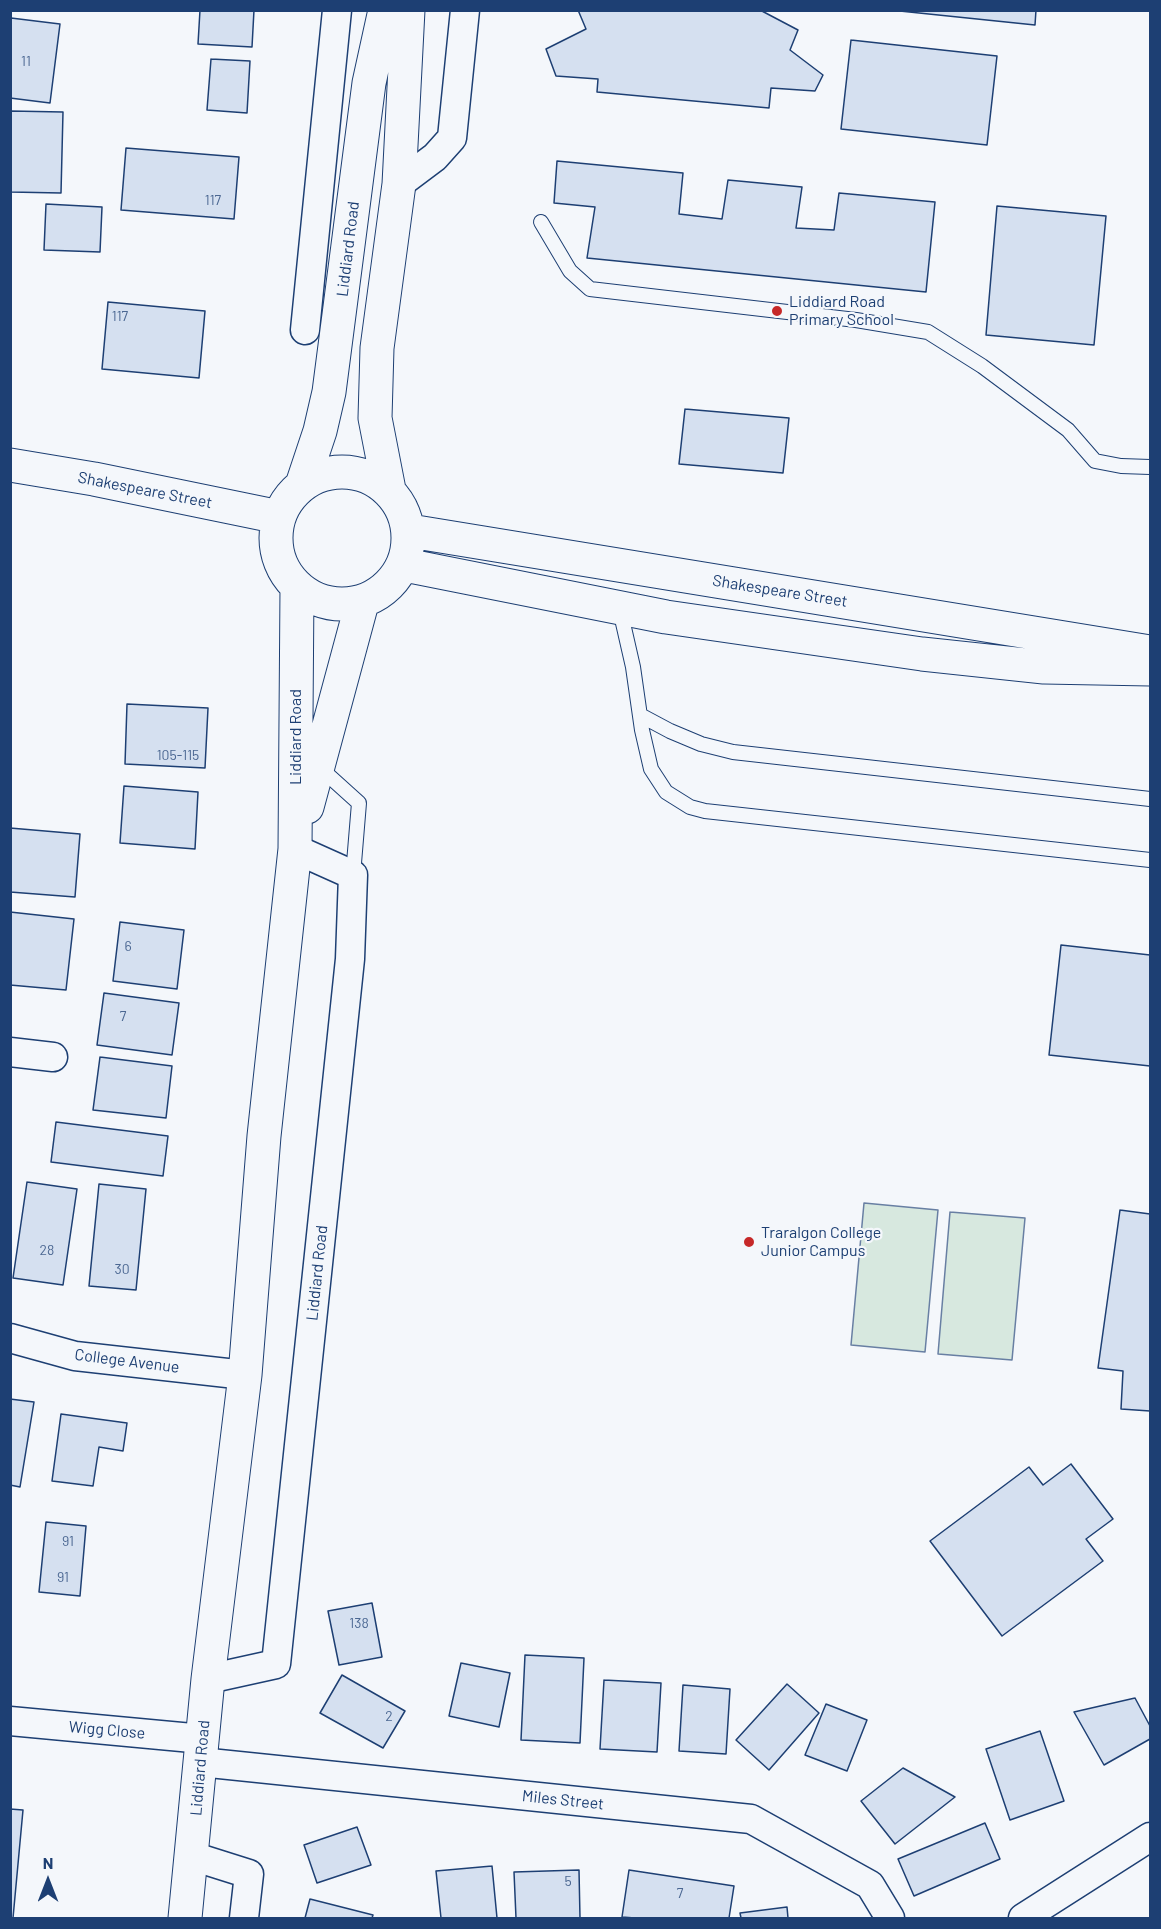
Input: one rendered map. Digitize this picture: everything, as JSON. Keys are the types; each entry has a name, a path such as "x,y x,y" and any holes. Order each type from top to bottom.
{"street":[{"name":"Liddiard Road","path":"305,330 338,10"},
{"name":"Liddiard Road","path":"302,485 320,431 329,392 369,83 385,10"},
{"path":"389,490 375,418 377,360 399,184 408,10"},
{"path":"399,184 435,158 452,138 465,10"},
{"name":"Shakespeare Street","path":"10,465 94,479 279,517"},
{"path":"349,472 371,478 389,490 403,508 410,531 405,565 392,585 383,593 362,603 336,604 316,598 297,588 283,571 276,549 279,517 290,496 302,485 323,475 349,472"},
{"name":"Shakespeare Street","path":"410,531 1150,652"},
{"path":"405,565 666,617 922,654 1044,667 1150,669"},
{"name":"Liddiard Road","path":"185,1918 208,1679 244,1375 264,1136 295,849 297,588"},
{"name":"Liddiard Road","path":"295,849 362,603"},
{"path":"295,849 353,875"},
{"name":"Liddiard Road","path":"208,1679 276,1664 350,959 353,875"},
{"path":"10,1052 53,1057"},
{"name":"College Avenue","path":"10,1338 75,1356 244,1375"},
{"name":"Wigg Close","path":"10,1721 202,1750"},
{"name":"Miles Street","path":"202,1750 751,1819 870,1885 890,1918"},
{"path":"1023,1918 1150,1837"},
{"path":"192,1856 249,1874 244,1918"}],"lane":[{"path":"541,222 570,271 590,289 856,320 928,332 982,366 1068,430 1095,461 1121,466 1150,467"},
{"path":"619,607 633,667 651,769 666,792 690,807 705,811 1150,860"},
{"path":"640,715 680,736 733,752 1150,799"},
{"path":"296,739 318,766 359,803 353,875"}],"shaded area":[{"path":"864,1203 938,1210 925,1352 851,1345"},
{"path":"950,1212 1025,1218 1012,1360 938,1354"}],"building":[{"path":"200,10 254,10 252,47 198,44"},
{"path":"578,10 760,10 798,30 790,50 823,75 815,91 771,88 769,108 597,92 598,79 556,76 546,49 586,29"},
{"path":"890,10 1036,10 1035,25"},
{"path":"11,18 60,24 50,103 10,98"},
{"path":"851,40 997,56 987,145 841,129"},
{"path":"211,59 250,61 247,113 207,110"},
{"path":"10,111 63,112 61,193 10,192"},
{"path":"126,148 239,157 234,219 121,210"},
{"path":"557,161 683,173 679,214 722,219 728,180 802,187 796,228 834,230 839,193 935,202 926,292 587,258 595,207 554,203"},
{"path":"46,204 102,207 100,252 44,250"},
{"path":"997,206 1106,216 1094,345 986,335"},
{"path":"108,302 205,311 199,378 102,369"},
{"path":"685,409 789,418 783,473 679,464"},
{"path":"127,704 208,708 205,768 125,764"},
{"path":"124,786 198,792 195,849 120,843"},
{"path":"10,828 80,834 75,897 10,892"},
{"path":"10,912 74,919 66,990 10,985"},
{"path":"120,922 184,930 177,989 113,981"},
{"path":"1061,945 1150,955 1150,1066 1049,1055"},
{"path":"104,993 179,1003 172,1055 97,1045"},
{"path":"100,1057 172,1066 166,1118 93,1110"},
{"path":"56,1122 168,1136 163,1176 51,1162"},
{"path":"27,1182 77,1189 63,1285 13,1278"},
{"path":"99,1184 146,1189 136,1290 89,1286"},
{"path":"1120,1210 1150,1214 1150,1411 1121,1409 1123,1371 1098,1368"},
{"path":"10,1399 34,1402 20,1487 10,1485"},
{"path":"61,1414 127,1423 123,1451 99,1447 93,1486 52,1481"},
{"path":"1071,1464 1113,1519 1086,1539 1103,1561 1002,1636 930,1541 1029,1467 1043,1485"},
{"path":"46,1522 86,1526 80,1596 39,1592"},
{"path":"372,1603 382,1657 339,1665 328,1611"},
{"path":"525,1655 584,1658 580,1743 521,1740"},
{"path":"461,1663 510,1673 499,1727 449,1716"},
{"path":"342,1675 405,1711 383,1748 320,1713"},
{"path":"604,1680 661,1683 657,1752 600,1749"},
{"path":"787,1684 819,1713 769,1770 736,1740"},
{"path":"683,1685 730,1689 726,1754 679,1751"},
{"path":"1135,1698 1150,1726 1150,1739 1104,1765 1074,1712"},
{"path":"826,1704 867,1720 847,1771 805,1755"},
{"path":"1040,1731 1064,1801 1010,1820 986,1749"},
{"path":"903,1768 955,1797 895,1844 861,1801"},
{"path":"10,1809 23,1810 13,1918 10,1918"},
{"path":"985,1823 1000,1859 914,1896 898,1859"},
{"path":"357,1827 371,1865 317,1883 304,1845"},
{"path":"492,1866 497,1918 441,1918 436,1871"},
{"path":"579,1870 580,1918 516,1918 514,1872"},
{"path":"629,1870 734,1886 729,1918 622,1917"},
{"path":"310,1899 373,1915 372,1918 305,1918"},
{"path":"787,1907 788,1918 741,1918 740,1913"}],"place":[{"name":"Liddiard Road Primary School","path":"777,311"},
{"name":"Traralgon College Junior Campus","path":"749,1242"}]}
